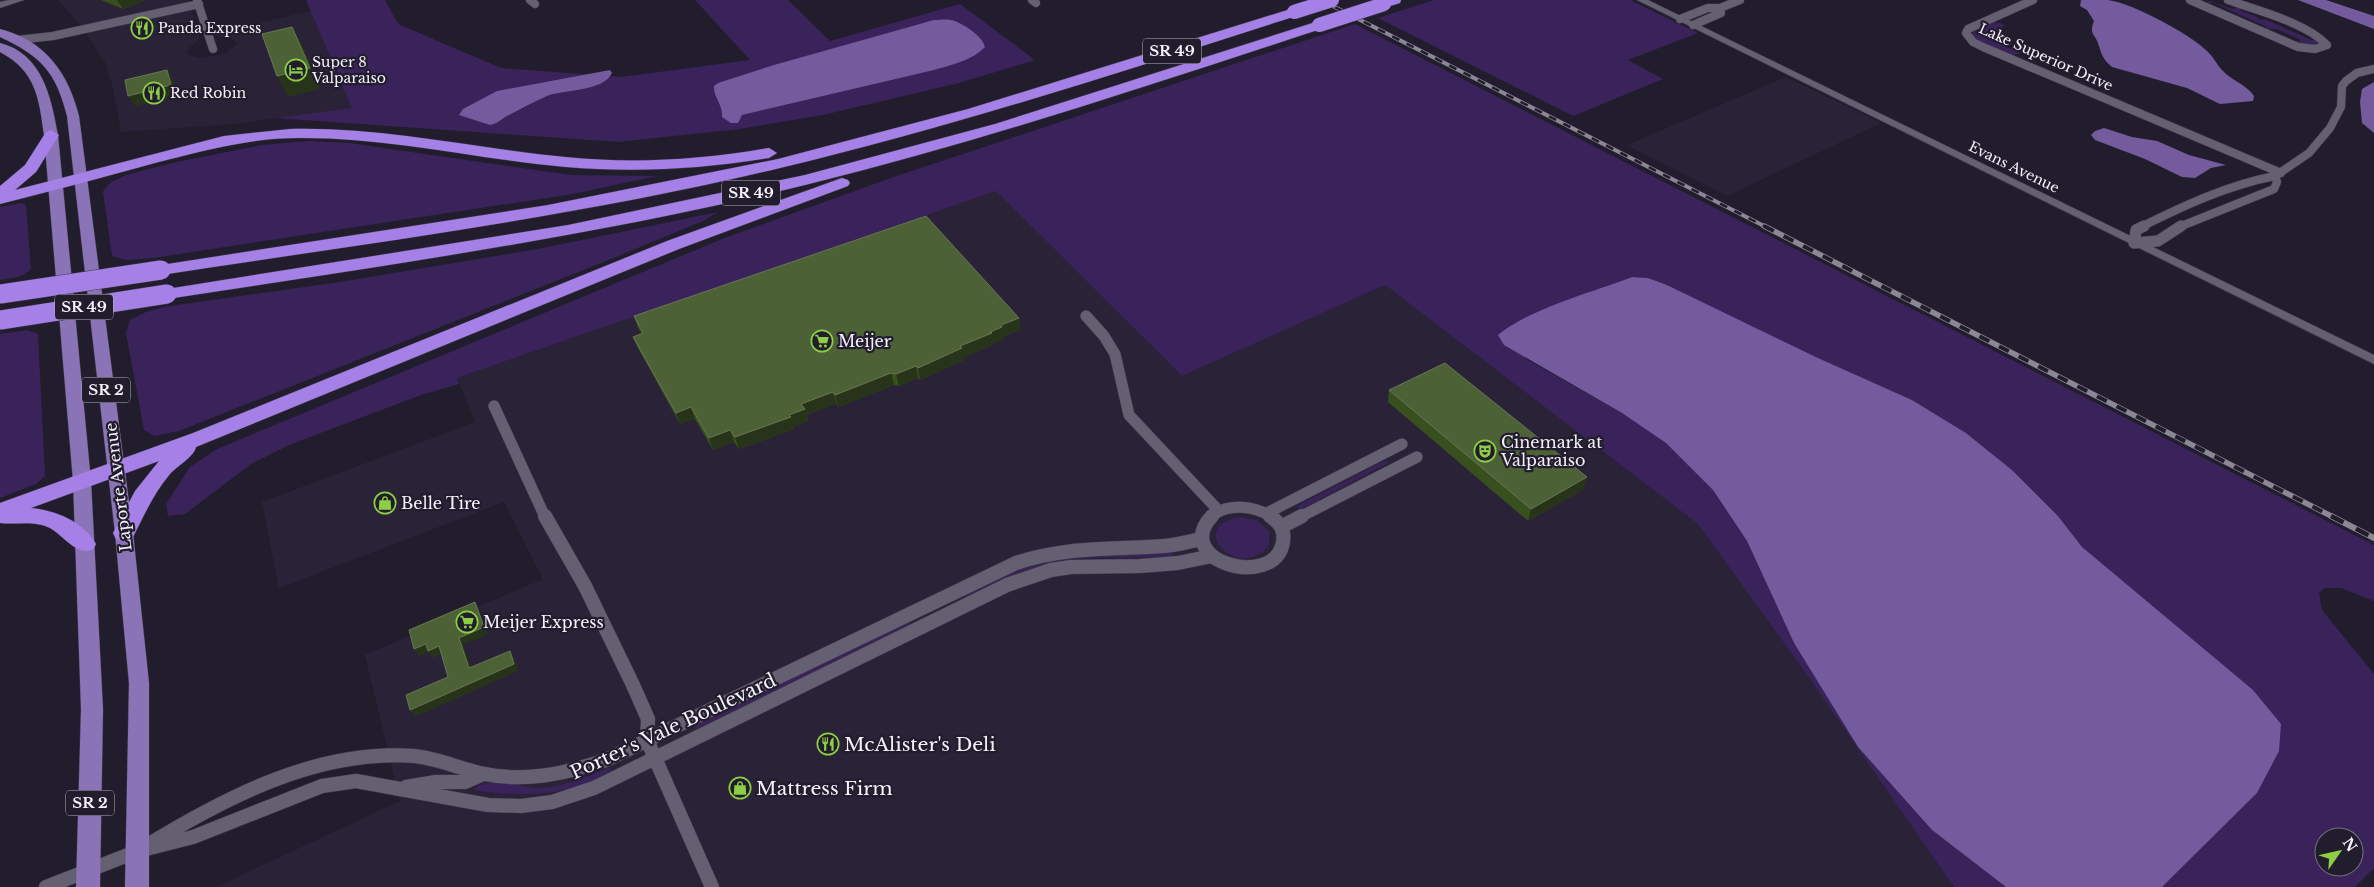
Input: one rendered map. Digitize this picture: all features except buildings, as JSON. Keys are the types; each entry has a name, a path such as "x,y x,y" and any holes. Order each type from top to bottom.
{"highway":[{"name":"SR 49","path":"0,294 488,219 666,187 866,142 941,122 1332,0"},
{"name":"SR 49","path":"0,320 548,234 813,178 987,132 1390,2"},
{"path":"0,199 224,141 262,135 298,133 387,138 504,155 604,166 646,166 704,162 803,146 1092,76"},
{"path":"0,511 200,438 690,238 987,132"},
{"path":"0,192 22,178 34,167 51,135"},
{"path":"124,533 139,500 154,477 173,458 200,438"},
{"path":"0,516 41,516 56,520 85,544"}],"main road":[{"name":"Laporte Avenue","path":"0,32 17,40 40,55 62,79 72,116 124,533 139,683 137,887"},
{"name":"Laporte Avenue","path":"0,47 22,60 41,83 51,135 82,481 92,709 88,879"}],"street":[{"path":"0,5 20,0"},
{"name":"Evans Avenue","path":"1641,0 2374,360"},
{"path":"1680,19 1708,8 1720,8 1740,0"},
{"name":"Lake Superior Drive","path":"2033,0 1968,29 1966,32 1968,37 1983,47 2187,133 2216,151 2278,174"},
{"path":"2190,0 2298,47 2315,49 2327,45 2321,38 2228,0"},
{"path":"17,40 61,35 198,2 212,49"},
{"path":"1693,25 1721,13 1720,8"},
{"path":"2278,174 2274,189 2254,199 2189,223 2158,240 2134,242 2136,230 2167,212 2254,180 2278,174 2309,153 2330,128 2341,107 2342,86 2357,73 2374,68"},
{"path":"1086,316 1098,328 1117,360 1124,405 1129,415 1219,511"},
{"path":"494,406 540,508 585,586 633,685 648,719 647,740 712,887"},
{"path":"1268,514 1402,444"},
{"path":"1281,527 1417,457"},
{"path":"1234,507 1247,507 1268,514 1281,527 1283,535 1282,546 1277,554 1267,562 1253,566 1238,567 1223,563 1212,556 1206,549 1202,539 1205,524 1219,511 1234,507"},
{"name":"Porter's Vale Boulevard","path":"46,887 88,879 138,851 191,817 295,773 335,762 376,755 416,756 483,774 519,778 544,778 570,773 606,760 1016,563 1043,554 1070,550 1166,546 1202,539"},
{"name":"Porter's Vale Boulevard","path":"138,851 193,837 322,786 356,780 488,806 520,806 552,802 594,788 1008,585 1031,576 1072,567 1140,566 1212,556"},
{"path":"397,788 446,782 462,784 472,782 483,774"}],"shaded area":[{"path":"58,0 189,0 200,39 190,47 187,54 200,58 224,54 237,44 233,39 219,37 216,33 311,11 353,108 233,124 121,132 113,88 105,62 81,26"},
{"path":"306,0 385,0 398,24 501,68 621,77 750,60 695,0 788,0 830,41 960,4 1035,60 959,83 823,115 740,129 618,142 275,118 352,108"},
{"path":"1434,0 1630,0 1698,33 1628,60 1663,79 1573,116 1378,18"},
{"path":"2081,0 2118,2 2175,28 2199,44 2212,56 2224,72 2251,92 2254,96 2253,101 2220,104 2187,88 2112,67 2103,56 2092,31 2094,21 2087,10 2080,6"},
{"path":"2206,0 2233,9 2242,8 2239,10 2258,17 2257,19 2267,20 2311,40 2316,39 2321,43 2317,46 2295,43 2301,40 2276,29 2264,29 2267,27 2214,3 2206,3 2209,2"},
{"path":"2298,0 2326,0 2374,16 2374,29"},
{"path":"934,20 951,20 960,24 976,34 985,47 980,52 961,62 742,115 738,123 731,123 722,117 721,108 714,90 714,86 718,83 774,65"},
{"path":"1993,22 2001,23 2005,27 1997,27 2008,48 2017,49 2019,54 2011,55 1976,39 1972,35 1974,31"},
{"path":"1355,24 2374,545 2374,601 2341,588 2325,588 2319,593 2322,610 2374,674 2374,868 2355,887 2162,887 2257,793 2058,516 2012,470 1966,433 1912,400 1818,358 1667,285 1648,278 1632,277 1511,325 1526,359 1622,413 1666,443 1713,490 1747,541 1794,643 1858,747 1932,830 2006,887 1954,887 1805,672 1698,524 1385,285 1182,376 996,191 457,378 459,384 421,395 289,445 251,464 185,514 168,516 166,504 190,467 217,449 727,237 888,179"},
{"path":"610,70 612,73 600,84 547,96 490,125 459,115 463,109 497,91"},
{"path":"1786,77 1881,123 1727,196 1627,145"},
{"path":"2374,82 2374,133 2362,123 2360,102 2362,89"},
{"path":"2104,128 2132,137 2157,141 2189,155 2226,165 2211,168 2195,178 2182,177 2145,159 2095,140 2091,135 2095,131"},
{"path":"308,141 349,143 571,175 657,176 573,194 153,258 126,260 112,256 103,191 111,182 126,175 172,163 262,145"},
{"path":"996,191 1182,376 1385,285 1698,524 1805,672 1953,885 1951,887 216,887 400,801 365,655 543,579 504,502 279,588 262,502 475,422 457,378"},
{"path":"21,203 26,205 31,269 21,276 0,280 0,207"},
{"path":"718,212 703,221 611,259 179,431 154,436 144,430 126,333 130,320 146,312 163,307 340,282 538,249"},
{"path":"1632,277 1648,278 1667,285 1818,358 1912,400 1966,433 2012,470 2058,516 2082,547 2253,690 2281,724 2279,751 2257,793 2162,887 2006,887 1932,830 1858,747 1794,643 1747,541 1713,490 1666,443 1622,413 1504,345 1498,335 1544,309"},
{"path":"27,330 38,334 45,476 36,484 0,498 0,334"},
{"path":"1386,460 1389,462 1300,510 1297,506"},
{"path":"1241,517 1258,521 1269,531 1269,545 1257,555 1244,558 1232,556 1222,549 1217,540 1217,531 1224,522"},
{"path":"1172,552 1173,556 1096,558 1056,562 1016,574 966,598 963,594 1022,567 1059,557"},
{"path":"909,622 909,626 698,728 694,727 696,724"},
{"path":"608,768 612,769 598,778 565,790 546,793 509,794 475,790 475,788 483,784 491,782 535,788 552,787"}],"railway":[{"path":"1321,0 1766,227"},
{"path":"1764,226 2333,517"},
{"path":"2331,516 2374,538"}],"place":[{"name":"Panda Express","path":"142,28"},
{"name":"Super 8 Valparaiso","path":"296,70"},
{"name":"Red Robin","path":"154,93"},
{"name":"Meijer","path":"822,341"},
{"name":"Cinemark at Valparaiso","path":"1485,451"},
{"name":"Belle Tire","path":"385,503"},
{"name":"Meijer Express","path":"467,622"},
{"name":"McAlister's Deli","path":"828,744"},
{"name":"Mattress Firm","path":"740,788"}]}
